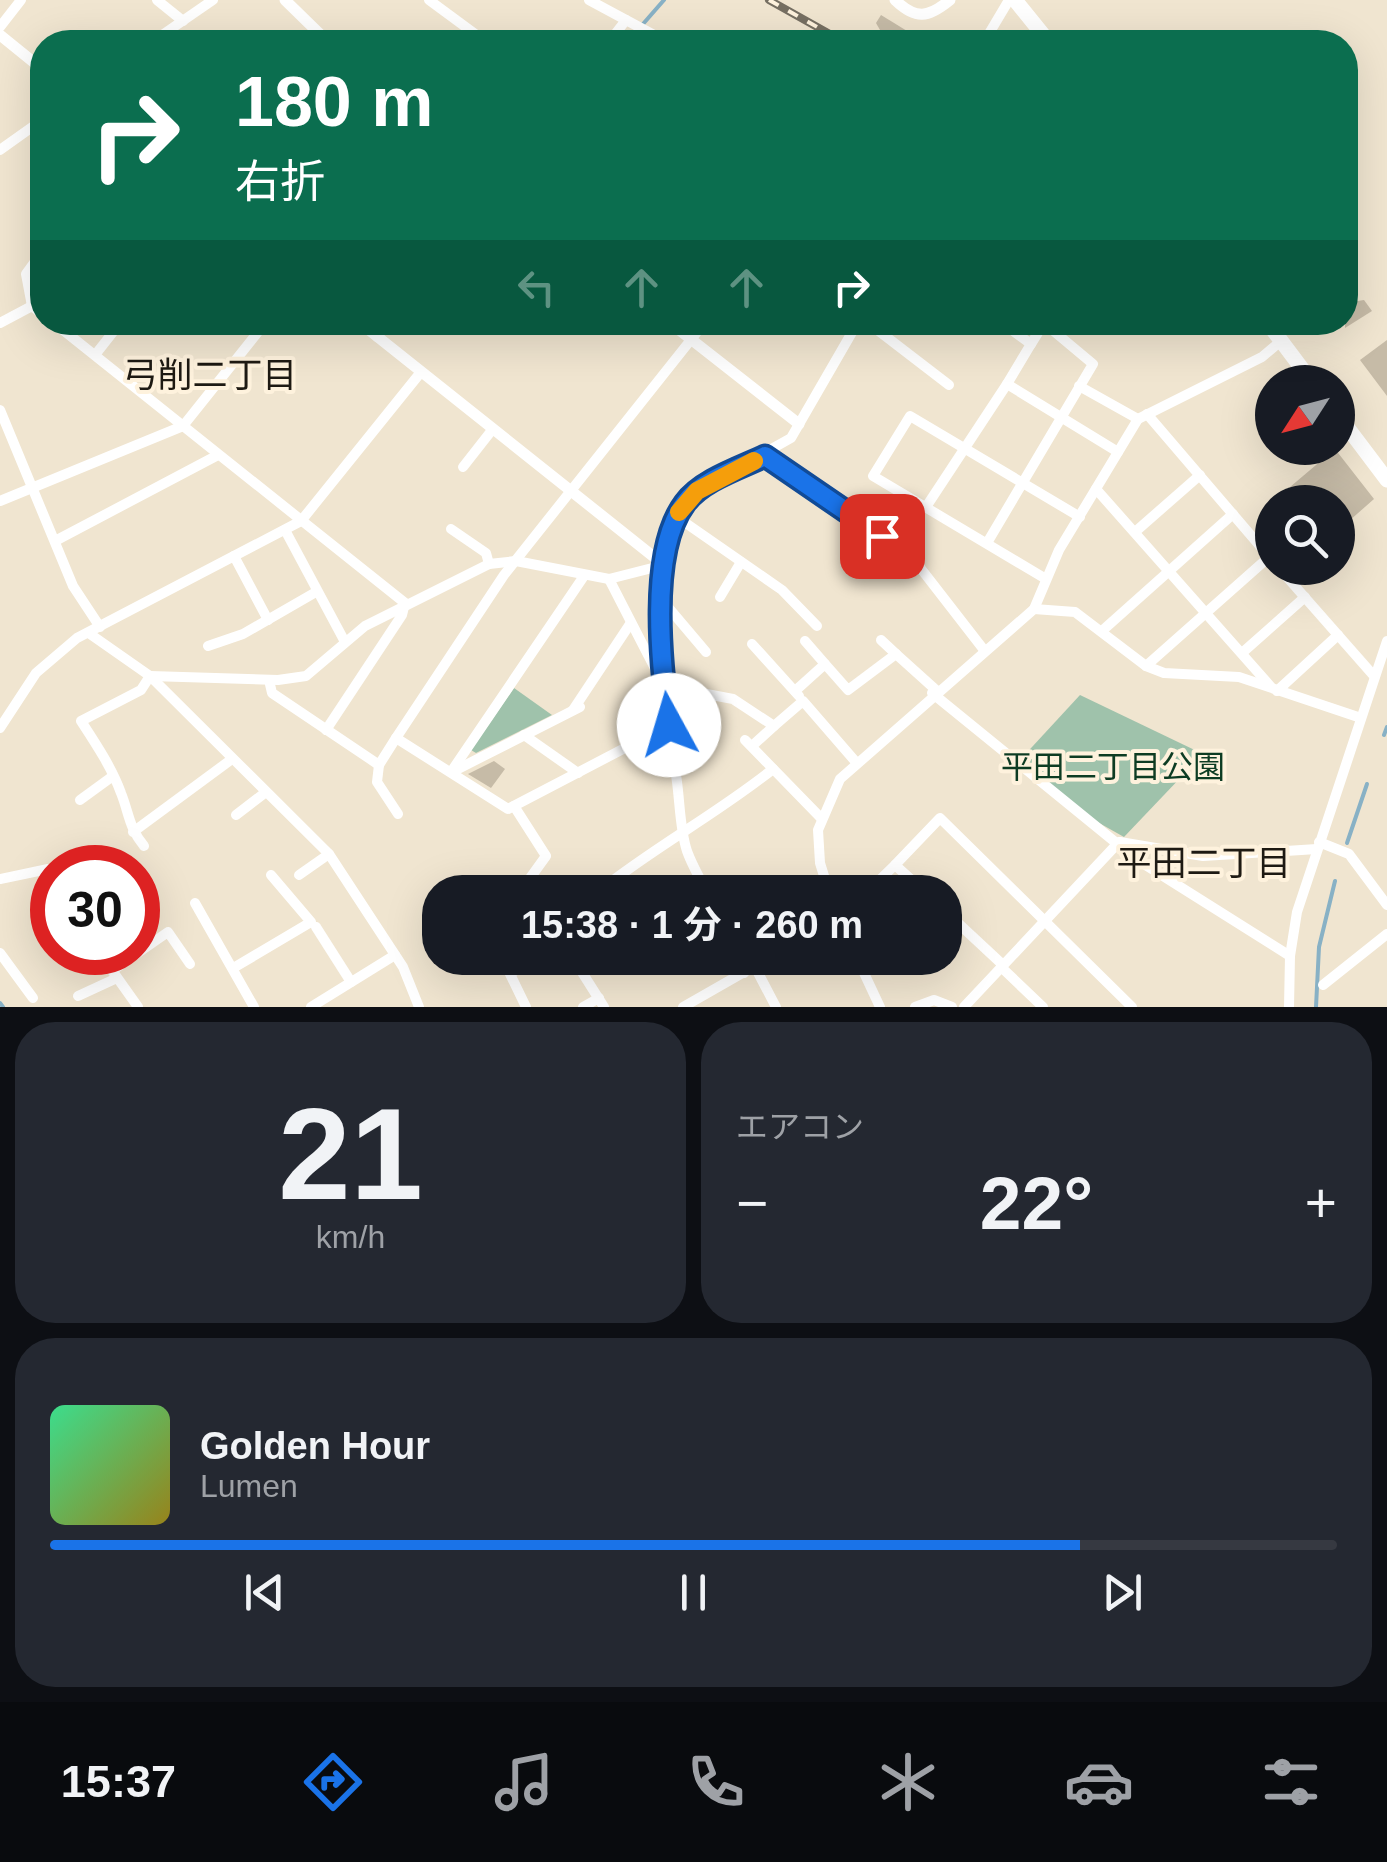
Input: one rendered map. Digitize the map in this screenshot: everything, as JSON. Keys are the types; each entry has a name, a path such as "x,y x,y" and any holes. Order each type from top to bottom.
{"main road":[{"path":"1012,0 1038,30"},
{"path":"1277,335 1299,365"},
{"path":"1355,438 1387,480"}],"street":[{"path":"0,27 21,0"},
{"path":"157,0 183,21"},
{"path":"170,30 213,0"},
{"path":"285,0 316,30"},
{"path":"429,0 470,30"},
{"path":"589,0 645,30"},
{"path":"896,0 914,16 923,17 950,0"},
{"path":"992,30 1012,0"},
{"path":"618,30 626,20"},
{"path":"0,35 30,59"},
{"path":"0,150 30,129"},
{"path":"30,268 26,274 30,295"},
{"path":"0,323 30,307"},
{"path":"70,335 405,603"},
{"path":"95,355 111,335"},
{"path":"0,501 183,426 256,335"},
{"path":"375,335 664,565"},
{"path":"685,335 799,424"},
{"path":"398,814 377,782 380,764 396,738 516,561 695,335"},
{"path":"697,875 686,848 664,686 664,565 677,517 697,491 781,447 799,424 850,335"},
{"path":"884,335 949,384"},
{"path":"1019,335 1032,344"},
{"path":"926,507 968,449 1037,335"},
{"path":"987,543 1092,364 1058,335"},
{"path":"825,875 818,850 821,818 840,779 855,761 1034,609 1080,516 1142,417 1262,356 1281,341"},
{"path":"0,728 47,661 95,630 300,520 421,372"},
{"path":"1007,384 1118,452"},
{"path":"1079,386 1142,417 1200,475 1255,539"},
{"path":"0,410 95,630 150,676 329,854 394,955 419,1007"},
{"path":"1046,579 873,476 910,416 1080,516"},
{"path":"463,467 492,430"},
{"path":"55,541 218,455"},
{"path":"765,456 908,552 984,650"},
{"path":"1135,532 1200,475"},
{"path":"1096,489 1275,690"},
{"path":"1103,630 1233,514"},
{"path":"677,517 782,590 818,626"},
{"path":"450,529 486,554 490,564"},
{"path":"285,530 346,642"},
{"path":"234,556 268,620"},
{"path":"150,676 269,680 311,674 346,642 405,603 490,564 516,561 609,578 664,565"},
{"path":"720,597 741,562"},
{"path":"1146,666 1255,572"},
{"path":"451,772 584,576"},
{"path":"609,578 664,686"},
{"path":"1294,585 1374,676"},
{"path":"208,646 268,620 316,592"},
{"path":"1242,653 1305,597"},
{"path":"662,600 706,652"},
{"path":"326,730 402,615 405,603"},
{"path":"1034,609 1075,612 1146,666 1174,674 1239,677 1361,718"},
{"path":"451,772 576,708 630,624"},
{"path":"1275,690 1338,635"},
{"path":"882,640 934,692 1119,842 1203,904 1290,956"},
{"path":"805,641 848,690 896,654"},
{"path":"1289,1007 1290,956 1298,912 1387,641"},
{"path":"752,644 855,761"},
{"path":"821,818 748,743 774,726 825,664"},
{"path":"143,845 133,832 113,776 81,721 141,690 150,676"},
{"path":"269,680 272,693 380,764"},
{"path":"664,686 733,699 774,726"},
{"path":"396,738 503,807 514,806 669,725"},
{"path":"524,736 578,772"},
{"path":"133,832 232,759"},
{"path":"619,875 651,849 774,769"},
{"path":"80,800 113,776"},
{"path":"236,814 266,792"},
{"path":"514,806 546,856 532,875"},
{"path":"884,875 940,818 1132,1007"},
{"path":"1119,842 1202,856 1318,846 1350,854 1383,892 1387,905"},
{"path":"964,1007 1119,842"},
{"path":"299,875 329,854"},
{"path":"895,864 907,875"},
{"path":"0,879 30,873"},
{"path":"235,967 310,922 270,875"},
{"path":"195,903 235,967 254,1007"},
{"path":"316,927 351,982"},
{"path":"962,927 1043,1007"},
{"path":"160,938 168,932 190,964"},
{"path":"1323,985 1387,934"},
{"path":"0,953 34,998"},
{"path":"311,1007 394,955"},
{"path":"78,996 112,975"},
{"path":"115,975 138,1007"},
{"path":"510,975 524,1004 511,1007"},
{"path":"584,1007 601,1003 585,975"},
{"path":"683,1007 740,975"},
{"path":"760,975 776,1007"},
{"path":"865,975 880,1007"},
{"path":"915,1007 934,1000 952,1007"}],"green space":[{"path":"514,688 552,715 476,753 471,750"},
{"name":"平田二丁目公園","path":"1080,695 1203,754 1124,837 1092,819 1020,760"}],"building":[{"path":"881,15 905,30 880,30 876,23"},
{"path":"1364,300 1372,311 1358,320 1358,301"},
{"path":"1387,340 1387,396 1360,360"},
{"path":"1316,465 1347,465 1374,499 1355,516 1355,485 1292,485"},
{"path":"494,761 505,769 491,788 468,774"}],"waterway":[{"path":"643,24 664,0"},
{"path":"1384,735 1387,727"},
{"path":"1347,843 1367,784"},
{"path":"1316,1007 1319,947 1335,881"},
{"path":"0,1003 3,1007"}],"railway":[{"path":"769,0 823,30"}],"slow traffic":[{"path":"679,512 697,491 754,461"}],"district":[{"name":"弓削二丁目","path":"210,374"},
{"name":"平田二丁目","path":"1204,862"}],"route":[{"path":"669,725 662,632 664,565 677,517 697,491 765,456 882,536"}]}
